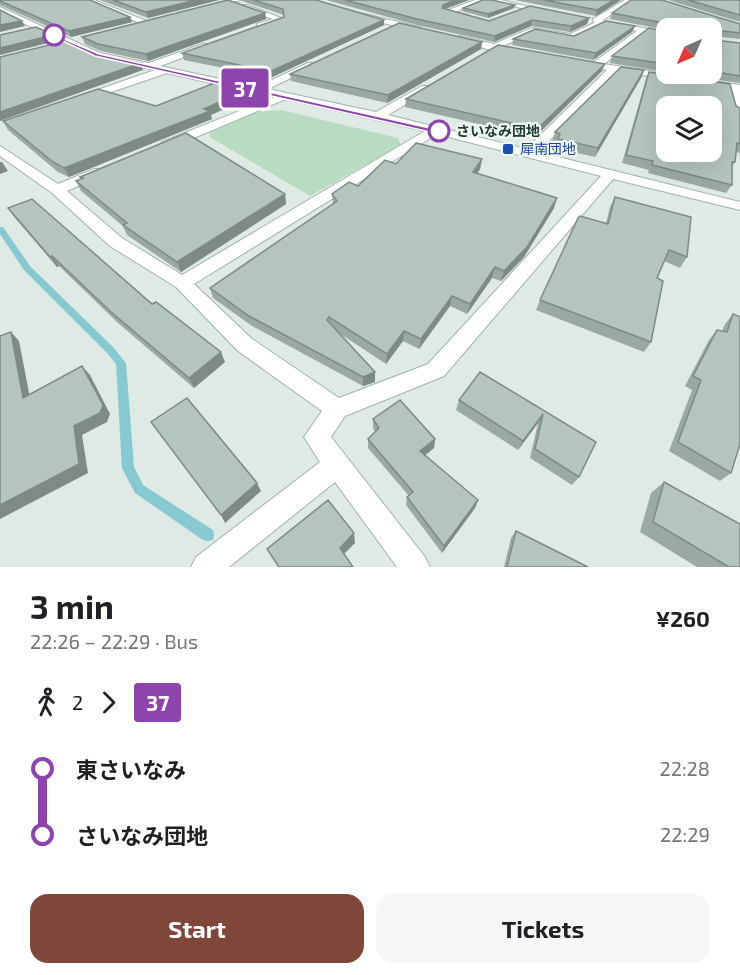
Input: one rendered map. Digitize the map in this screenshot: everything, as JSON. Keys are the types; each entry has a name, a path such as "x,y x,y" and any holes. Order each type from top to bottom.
{"street":[{"path":"87,0 145,22"},
{"path":"202,9 238,0"},
{"path":"478,20 447,12 482,0"},
{"path":"492,0 561,15"},
{"path":"506,4 516,0"},
{"path":"489,50 532,30 571,37 630,0"},
{"path":"228,2 280,19 248,31"},
{"path":"0,9 97,55 378,116 740,206"},
{"path":"508,16 526,9"},
{"path":"350,12 429,32"},
{"path":"0,17 10,15"},
{"path":"584,19 656,32"},
{"path":"134,25 156,20"},
{"path":"386,30 397,25"},
{"path":"29,30 39,28"},
{"path":"596,66 644,30"},
{"path":"451,37 489,50 528,54"},
{"path":"57,45 80,39"},
{"path":"150,66 215,42"},
{"path":"256,91 321,60"},
{"path":"573,62 656,74"},
{"path":"528,154 615,68"},
{"path":"66,104 165,70"},
{"path":"378,116 436,82"},
{"path":"716,84 736,87 740,112"},
{"path":"153,150 282,97"},
{"path":"182,283 435,130"},
{"path":"0,150 57,190 116,242 182,283 245,345 338,409"},
{"path":"57,190 110,168"},
{"path":"415,567 316,437 338,409 436,370 610,174"},
{"path":"206,567 241,542 337,464"}],"green space":[{"path":"281,110 398,138 401,145 310,196 210,137 209,133 256,112"}],"building":[{"path":"0,0 90,0 130,17 69,31"},
{"path":"113,0 197,0 146,12"},
{"path":"228,0 265,13 146,54 98,44 82,37"},
{"path":"253,0 316,0 384,20 269,72 256,69 260,76 256,78 238,74 253,68 182,53 284,17 283,9"},
{"path":"345,0 455,0 443,5 442,8 489,21 530,6 589,18 571,26 532,20 495,36"},
{"path":"483,0 515,5 488,14 463,8"},
{"path":"544,0 614,0 597,10"},
{"path":"631,0 662,0 720,18 656,18 656,21 612,13"},
{"path":"688,0 740,0 740,15"},
{"path":"0,10 22,21 0,25"},
{"path":"722,18 740,24 740,33 722,31"},
{"path":"606,21 635,26 596,53 513,39 535,29 574,36"},
{"path":"399,23 482,42 388,95 290,74"},
{"path":"36,27 53,35 0,48 0,35"},
{"path":"649,28 656,30 656,63 612,56"},
{"path":"66,41 91,53 141,63 0,112 0,57"},
{"path":"722,41 740,43 740,76 722,73"},
{"path":"498,45 605,64 537,129 406,99"},
{"path":"621,67 644,70 598,148 558,139 560,134 555,132"},
{"path":"649,72 656,73 656,84 730,84 736,106 740,108 740,144 737,143 735,162 732,162 732,185 652,165 653,161 626,155"},
{"path":"222,80 253,87 204,109 210,111 64,168 53,162 3,121 98,89 156,106"},
{"path":"186,133 285,194 177,262 123,225 127,223 76,181 83,178 80,177"},
{"path":"416,143 482,159 473,172 557,198 527,247 504,271 495,267 470,304 452,296 421,339 404,331 387,354 329,317 327,320 375,372 363,377 249,316 210,288 337,201 332,194 349,182 358,186 385,160 396,164"},
{"path":"615,197 691,217 687,257 669,250 657,278 663,281 651,342 540,300 578,218 580,216 608,224"},
{"path":"32,199 152,304 156,302 221,352 189,378 111,312 52,256 50,257 8,208"},
{"path":"733,314 740,317 740,444 731,473 678,442 701,380 693,376 717,330 727,332"},
{"path":"11,332 23,398 82,366 103,405 100,413 74,426 79,464 0,505 0,336"},
{"path":"480,372 596,442 579,477 535,449 543,414 523,441 459,400"},
{"path":"187,398 257,483 221,515 151,422"},
{"path":"400,400 435,439 420,451 478,500 444,546 407,497 413,492 368,439 379,428 373,419"},
{"path":"664,482 740,524 740,567 729,567 653,522"},
{"path":"328,500 354,533 340,548 353,567 279,567 267,549"},
{"path":"516,531 588,567 507,567"}],"waterway":[{"path":"0,229 27,268 121,363 128,468 139,489 208,535"}],"bus line":[{"name":"37","path":"54,35 97,55 439,131"}],"place":[{"name":"さいなみ団地","path":"439,131"},
{"name":"犀南団地","path":"508,149"}]}
